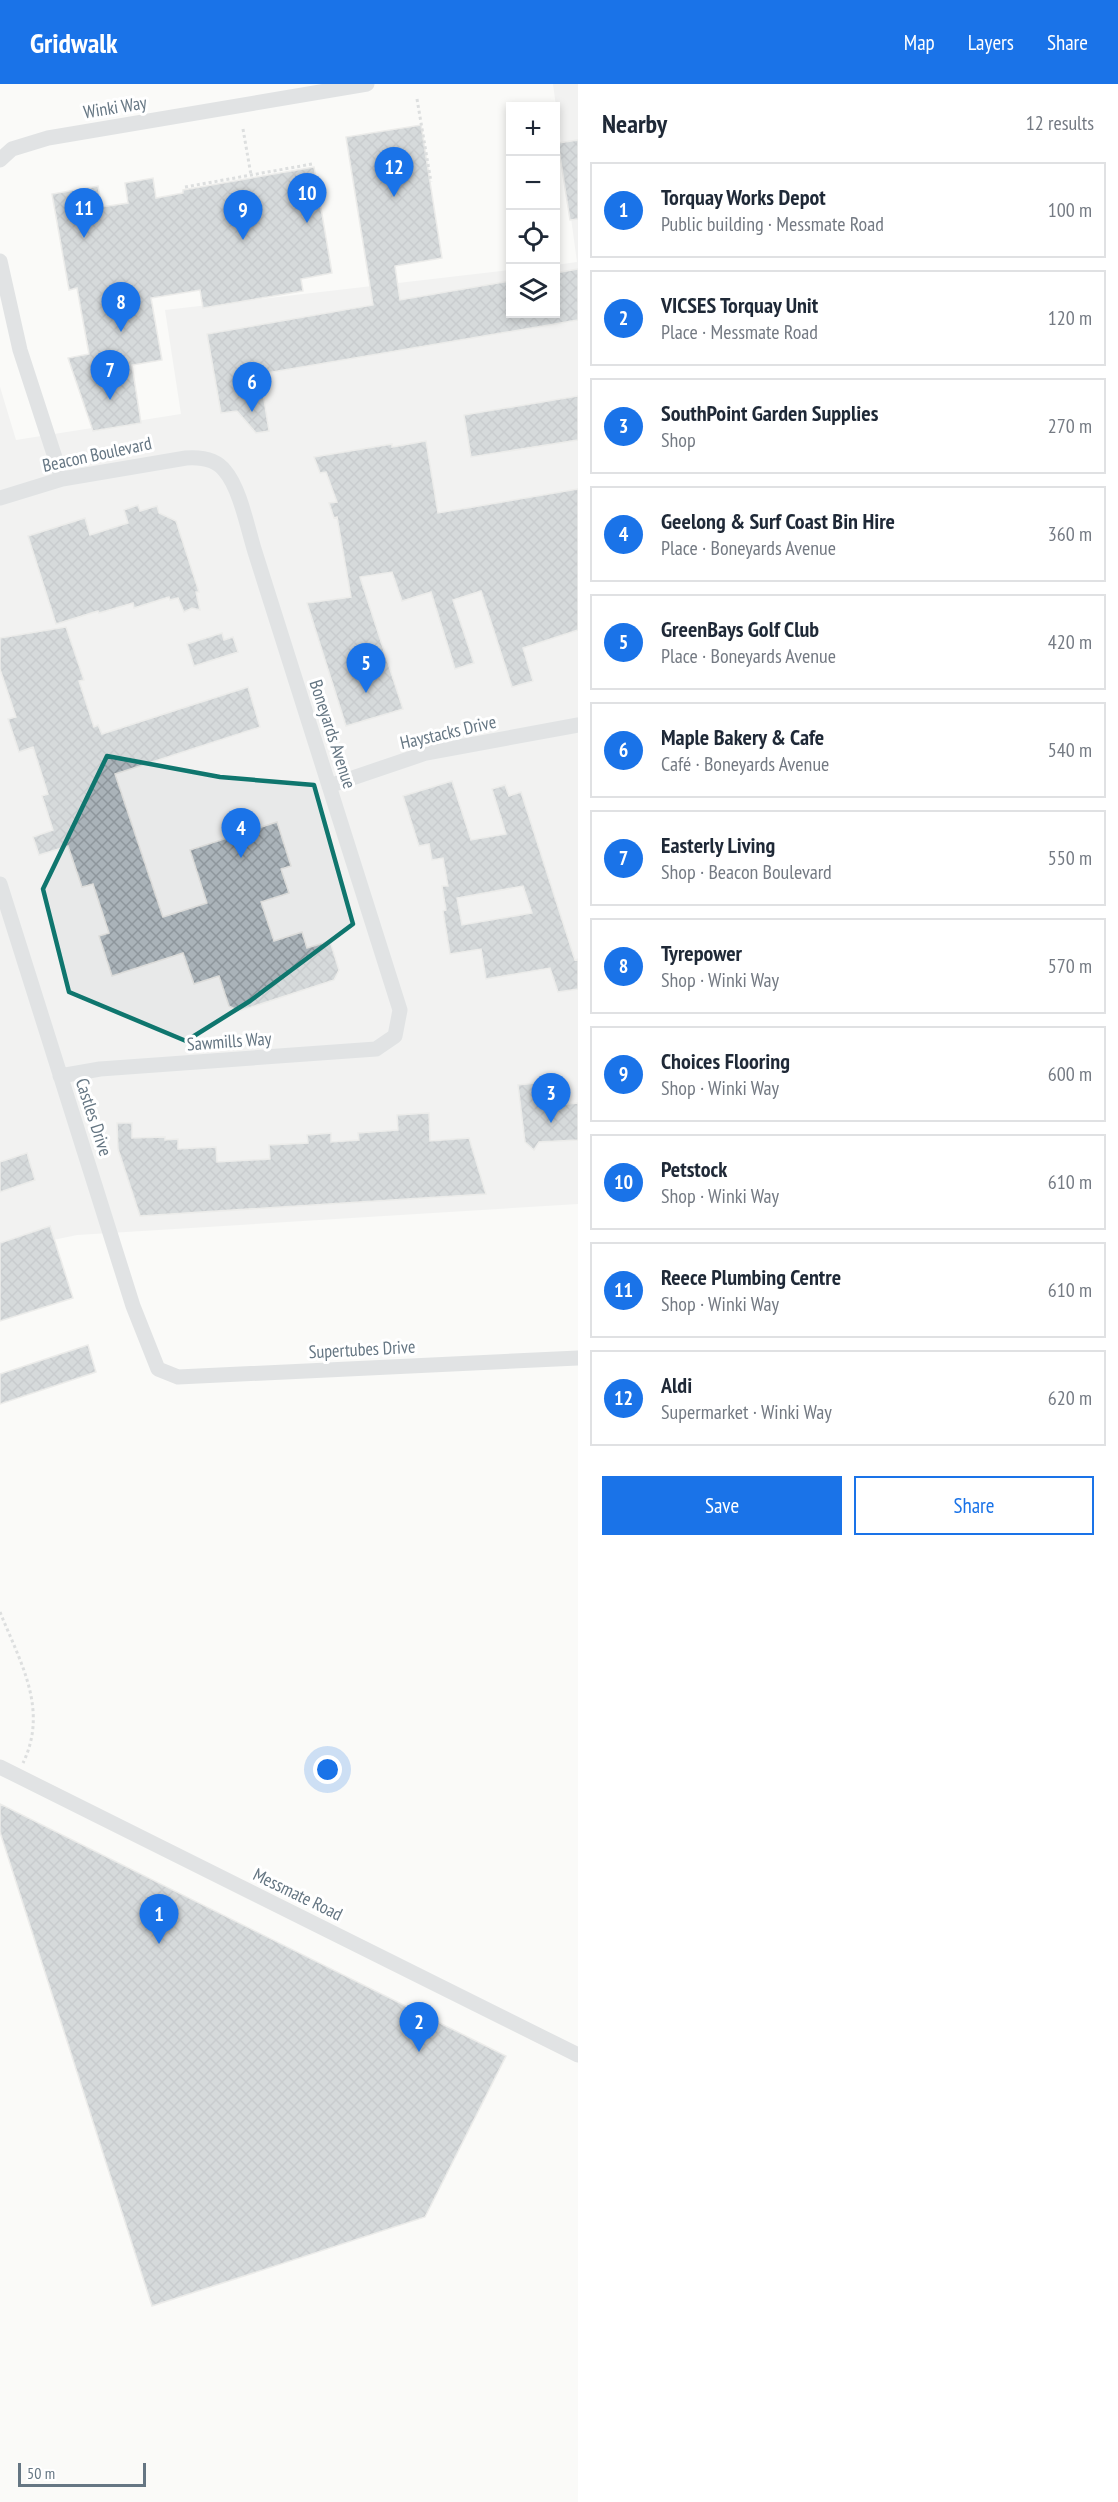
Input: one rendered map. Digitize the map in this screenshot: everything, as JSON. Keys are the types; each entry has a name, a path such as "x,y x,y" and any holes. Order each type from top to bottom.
{"street":[{"name":"Winki Way","path":"0,160 6,146 367,84"},
{"path":"0,261 20,350 62,479"},
{"name":"Beacon Boulevard","path":"0,498 62,479 158,461 203,457"},
{"name":"Boneyards Avenue","path":"203,457 225,470 234,487 400,1010 395,1036"},
{"name":"Haystacks Drive","path":"329,786 426,753 578,725"},
{"name":"Castles Drive","path":"0,884 133,1306 153,1362"},
{"name":"Sawmills Way","path":"60,1076 100,1068 376,1049 395,1036"},
{"name":"Supertubes Drive","path":"153,1362 158,1369 178,1377 578,1358"},
{"name":"Messmate Road","path":"0,1767 578,2055"}],"path":[{"path":"417,99 430,182"},
{"path":"243,129 251,175"},
{"path":"185,187 312,164"},
{"path":"0,1612 35,1706 25,1759 17,1776"}],"highlighted area":[{"path":"107,756 220,777 314,785 353,924 250,1001 186,1041 69,992 43,889"}],"shaded area":[{"path":"553,84 578,84 578,1204 77,1235 0,1251 0,387 16,440 181,414 165,310 506,270 506,318 560,318 560,264 577,262 560,136 560,102 555,102"}],"building":[{"path":"421,125 442,258 395,266 400,300 506,282 506,318 560,318 560,272 578,269 578,320 260,374 269,431 256,433 237,411 221,413 207,334 373,305 346,137"},
{"path":"578,140 578,219 570,220 560,143"},
{"path":"314,167 332,273 301,279 303,291 203,308 200,290 151,298 162,360 132,365 141,423 93,431 68,358 89,354 77,288 69,290 52,194 98,186 102,207 128,203 125,183 153,178 156,198 183,193 183,190"},
{"path":"578,396 578,440 471,457 464,415"},
{"path":"426,441 438,513 578,489 578,630 523,648 533,681 512,687 481,591 453,600 474,663 455,669 431,592 402,601 392,572 360,577 403,709 346,726 307,603 351,597 337,517 334,518 329,503 337,502 326,472 320,473 314,457 392,444 392,447"},
{"path":"138,505 140,511 157,506 159,513 176,521 199,592 196,592 200,610 192,608 184,612 178,598 170,600 169,597 134,608 133,603 99,613 98,611 56,624 28,536 85,518 90,535 128,523 124,510"},
{"path":"66,627 84,680 79,681 94,727 98,725 102,734 248,687 260,727 115,774 163,917 207,903 190,850 277,822 291,866 281,869 289,893 261,902 274,941 302,932 307,948 330,941 339,970 334,980 239,1011 229,1006 219,976 194,984 183,953 112,976 99,936 109,933 93,884 82,887 68,846 39,855 33,837 53,830 42,796 48,794 33,747 19,752 8,719 16,717 0,669 0,638"},
{"path":"222,633 224,640 233,637 238,652 194,666 187,644"},
{"path":"452,781 471,840 506,834 492,789 505,785 509,796 521,792 575,960 578,959 578,989 558,992 550,968 486,979 481,949 450,954 443,911 446,910 442,886 448,886 443,858 432,860 429,844 419,846 403,796","holes":["523,886 532,913 462,925 457,898"]},
{"path":"545,1082 547,1106 578,1103 578,1140 539,1142 534,1150 525,1142 518,1085"},
{"path":"429,1113 430,1141 469,1138 486,1194 140,1216 118,1149 117,1123 132,1123 132,1138 178,1139 178,1149 216,1147 217,1162 270,1159 269,1145 308,1143 307,1135 331,1133 331,1142 359,1140 358,1133 398,1130 397,1115"},
{"path":"27,1153 35,1180 0,1192 0,1162"},
{"path":"50,1226 73,1298 0,1321 0,1243"},
{"path":"88,1345 96,1372 0,1404 0,1374"},
{"path":"0,1804 506,2056 425,2217 152,2306 0,1832"}],"place":[{"name":"Aldi","path":"394,197"},
{"name":"Petstock","path":"307,223"},
{"name":"Reece Plumbing Centre","path":"84,238"},
{"name":"Choices Flooring","path":"243,240"},
{"name":"Tyrepower","path":"121,332"},
{"name":"Easterly Living","path":"110,400"},
{"name":"Maple Bakery & Cafe","path":"252,412"},
{"name":"GreenBays Golf Club","path":"366,693"},
{"name":"Geelong & Surf Coast Bin Hire","path":"241,858"},
{"name":"SouthPoint Garden Supplies","path":"551,1123"},
{"name":"Torquay Works Depot","path":"159,1944"},
{"name":"VICSES Torquay Unit","path":"419,2052"}]}
